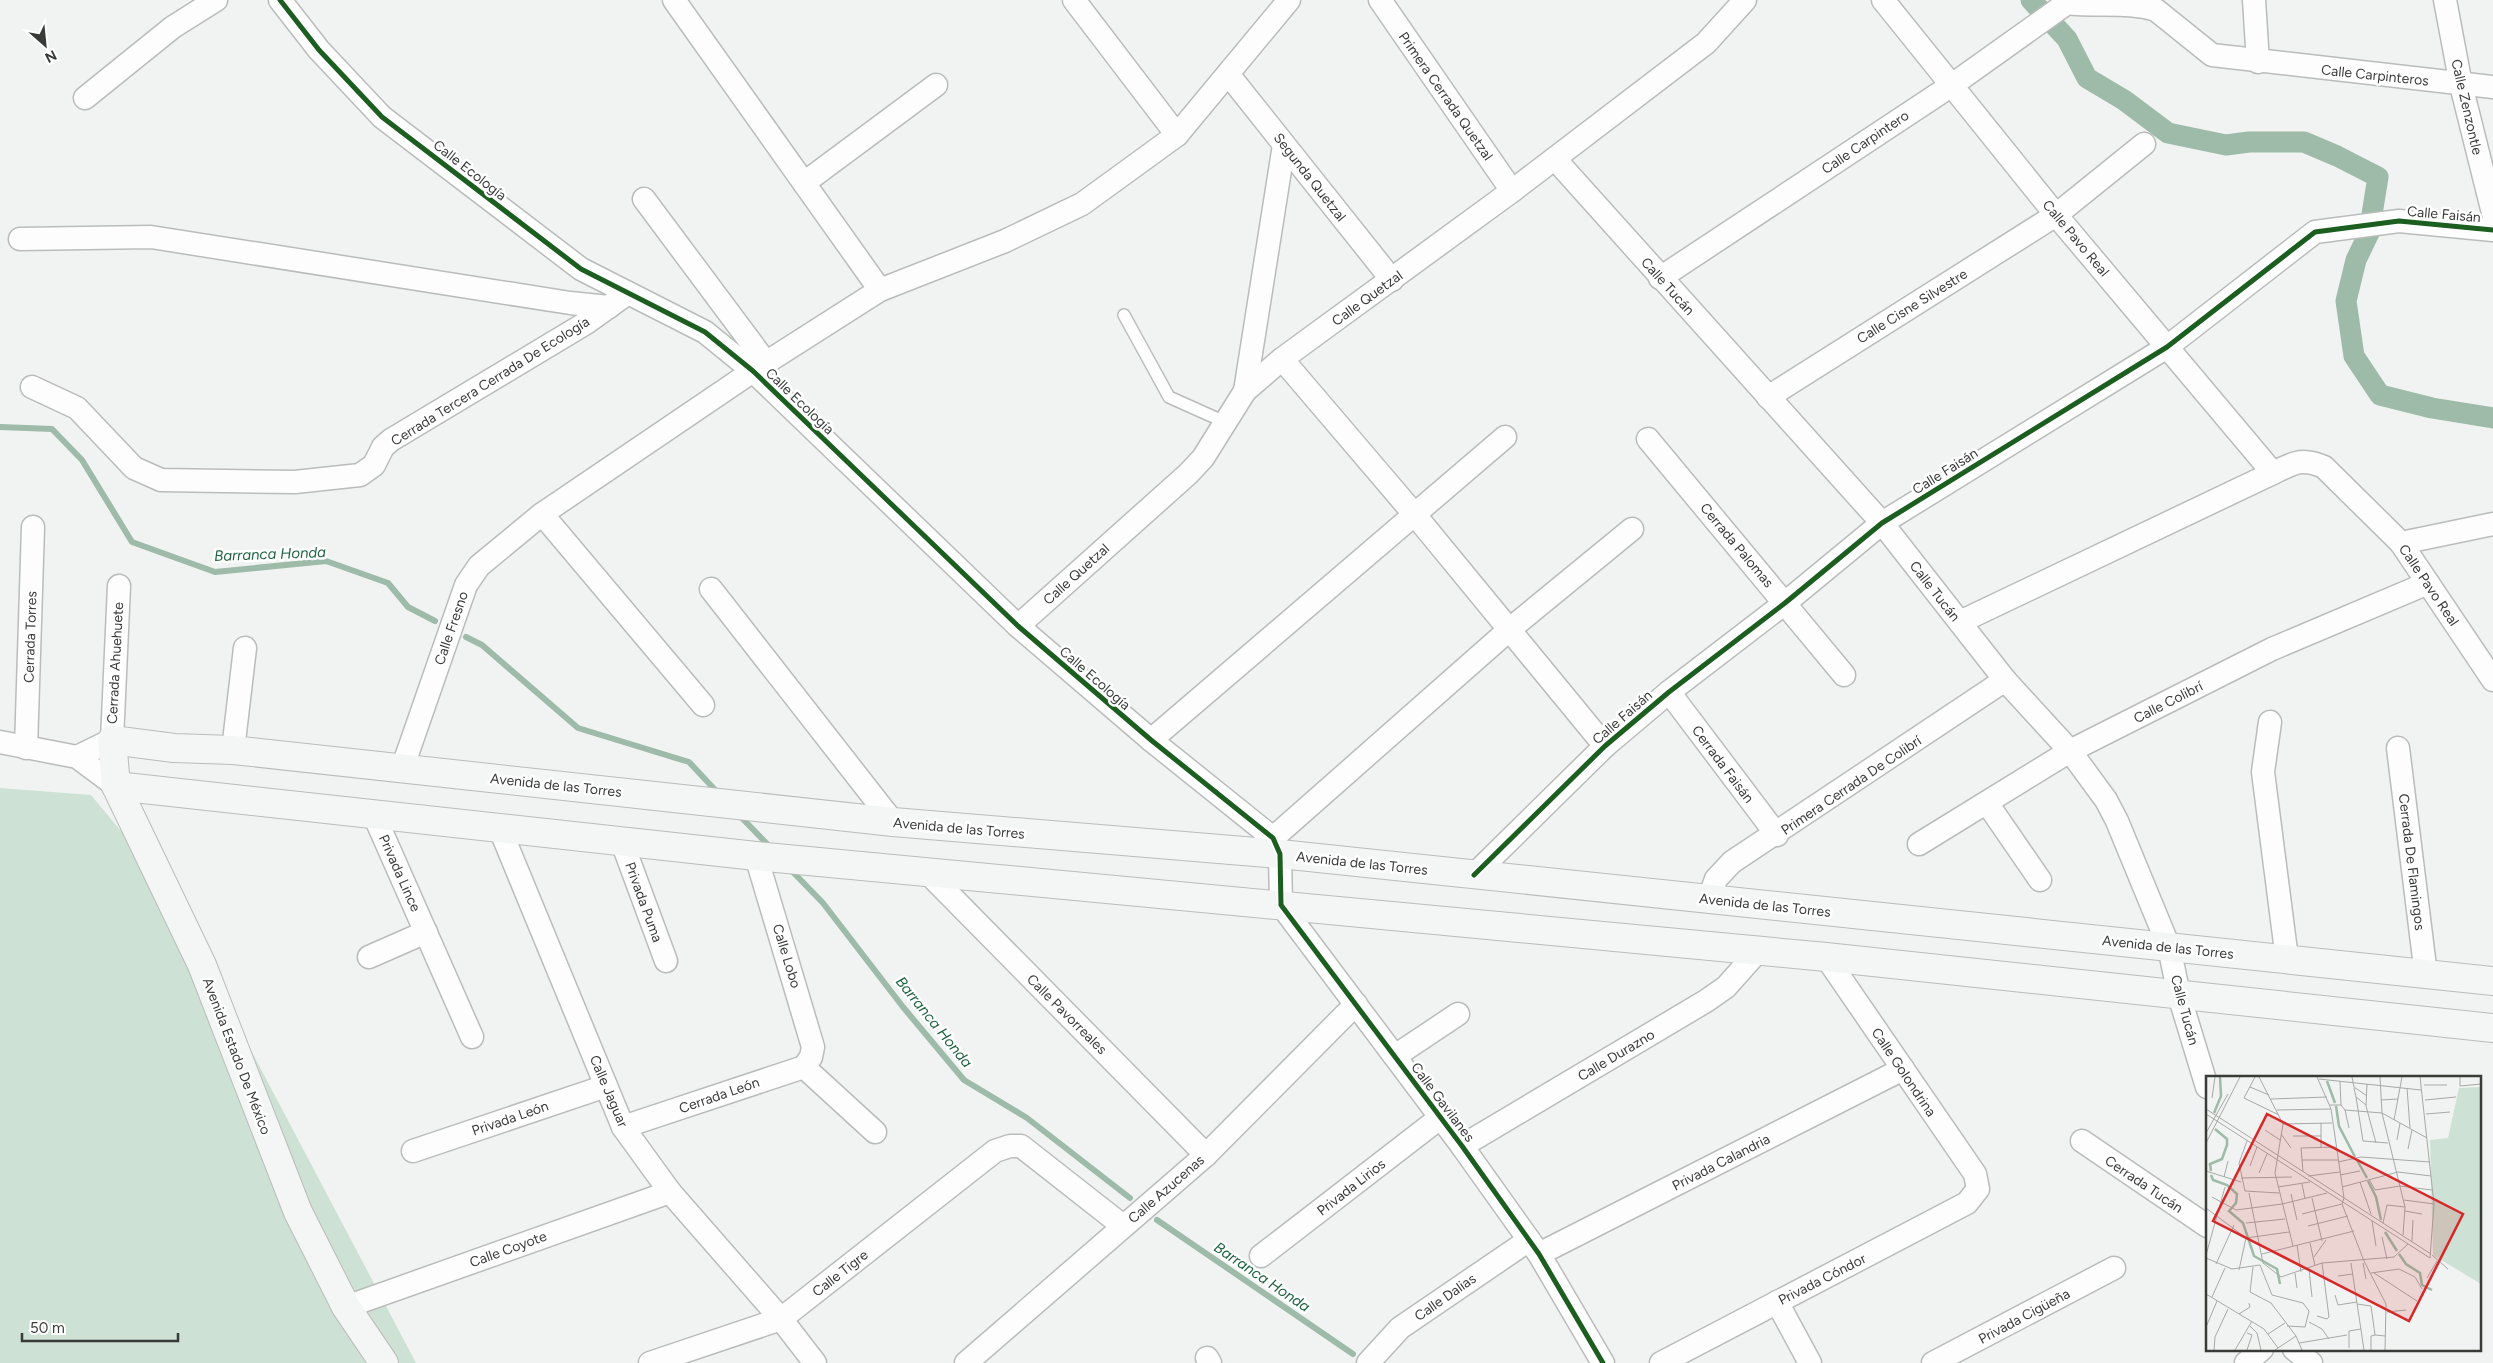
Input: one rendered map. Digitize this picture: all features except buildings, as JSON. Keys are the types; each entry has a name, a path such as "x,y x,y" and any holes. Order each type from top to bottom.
{"main road":[{"name":"Avenida de las Torres","path":"112,740 174,748 232,750 893,822 1276,846 1474,875 2493,981"},
{"name":"Avenida Estado De México","path":"112,740 116,786 202,964 298,1212 346,1307 384,1363"},
{"path":"116,786 756,856 1826,956 2493,1028"}],"street":[{"path":"85,98 173,26 216,0"},
{"name":"Calle Ecología","path":"280,0 319,50 382,117 580,269 705,332 760,367 1018,626 1276,846"},
{"path":"674,0 880,290"},
{"path":"1074,0 1177,135"},
{"name":"Primera Cerrada Quetzal","path":"1380,0 1512,191"},
{"name":"Calle Quetzal","path":"1018,626 1188,474 1203,458 1227,424 1245,391 1282,359 1555,159 1706,43 1745,0"},
{"name":"Calle Pavo Real","path":"1883,0 2056,215 2273,473 2296,462 2310,460 2324,467 2401,543 2493,680"},
{"path":"2254,0 2258,62"},
{"name":"Calle Zenzontle","path":"2445,0 2461,85 2493,213"},
{"name":"Calle Carpintero","path":"1660,278 1952,85 2066,2"},
{"name":"Calle Carpinteros","path":"2066,2 2146,7 2156,10 2212,55 2258,62 2493,87"},
{"name":"Calle Fresno","path":"402,769 466,585 479,566 542,514 760,367 880,290 1005,241 1082,204 1177,135 1228,74 1280,4"},
{"name":"Segunda Quetzal","path":"1228,74 1392,280"},
{"path":"804,183 936,85"},
{"name":"Calle Cisne Silvestre","path":"1768,397 2056,215 2144,144"},
{"path":"1245,391 1284,145"},
{"name":"Calle Tucán","path":"1555,159 1882,523 2005,680 2070,751 2106,800 2117,821 2169,947 2179,995 2206,1084"},
{"path":"644,199 760,367"},
{"name":"Calle Faisán","path":"1474,875 1605,746 1669,692 1785,603 1882,523 2166,347 2315,232 2399,221 2493,230"},
{"path":"20,239 151,237 570,303 609,306"},
{"name":"Cerrada Tercera Cerrada De Ecología","path":"32,387 77,408 134,468 161,480 294,482 360,475 374,465 383,448 391,440 586,323 628,293"},
{"path":"1282,359 1415,515 1605,746"},
{"path":"1151,740 1505,437"},
{"name":"Cerrada Palomas","path":"1648,439 1844,675"},
{"path":"1960,622 2273,473"},
{"path":"542,514 703,705"},
{"path":"2401,543 2493,524"},
{"name":"Cerrada Torres","path":"26,748 33,526"},
{"path":"1281,905 1276,846 1510,629 1632,528"},
{"name":"Calle Colibrí","path":"1920,844 2070,751 2272,650 2428,583"},
{"name":"Cerrada Ahuehuete","path":"112,740 119,586"},
{"path":"712,589 893,822"},
{"path":"232,750 245,648"},
{"name":"Primera Cerrada De Colibrí","path":"1709,899 1716,879 1732,862 1777,835 2005,680"},
{"name":"Cerrada Faisán","path":"1669,692 1777,835"},
{"path":"2270,722 2263,772 2287,959"},
{"path":"77,757 112,740"},
{"path":"0,742 77,757 116,786"},
{"name":"Cerrada De Flamingos","path":"2398,748 2426,975"},
{"path":"1986,803 2040,880"},
{"name":"Privada Lince","path":"374,815 472,1037"},
{"name":"Calle Jaguar","path":"500,829 623,1128 670,1192 781,1319 815,1363"},
{"name":"Privada Puma","path":"622,842 666,961"},
{"name":"Calle Lobo","path":"756,856 813,1047 808,1062"},
{"name":"Calle Pavorreales","path":"928,872 1206,1155"},
{"name":"Calle Gavilanes","path":"1281,905 1462,1146 1534,1247 1603,1363"},
{"path":"369,957 426,932"},
{"name":"Calle Durazno","path":"1462,1146 1706,1001 1726,987 1759,950"},
{"name":"Calle Golondrina","path":"1826,956 1975,1174 1978,1189"},
{"name":"Calle Azucenas","path":"966,1363 1206,1155 1356,1004"},
{"path":"1395,1056 1458,1014"},
{"path":"808,1062 875,1132"},
{"name":"Cerrada León","path":"623,1128 808,1062"},
{"name":"Privada Calandria","path":"1534,1247 1903,1070"},
{"name":"Privada León","path":"413,1151 606,1086"},
{"name":"Privada Lirios","path":"1261,1256 1441,1118"},
{"name":"Cerrada Tucán","path":"2082,1141 2206,1225"},
{"name":"Calle Tigre","path":"650,1363 781,1319 995,1151 1010,1146 1021,1146 1123,1226"},
{"name":"Privada Cóndor","path":"1661,1363 1967,1203 1978,1189"},
{"name":"Calle Coyote","path":"346,1307 670,1192"},
{"name":"Calle Dalias","path":"1368,1363 1400,1328 1534,1247"},
{"name":"Privada Cigüeña","path":"1933,1363 2114,1268"},
{"path":"1777,1302 1810,1363"},
{"path":"2246,1363 2261,1350"},
{"path":"2295,1350 2311,1363"}],"lane":[{"path":"1124,315 1169,397 1227,424"}],"green space":[{"path":"0,788 91,795 160,878 416,1363 0,1363"}],"waterway":[{"path":"2031,0 2067,39 2087,78 2124,100 2168,133 2226,145 2249,142 2304,142 2378,177 2369,233 2356,260 2346,301 2354,356 2380,395 2432,408 2493,418"},
{"name":"Barranca Honda","path":"0,427 52,429 82,460 132,542 215,572 326,561 388,583 408,607 435,621"},
{"name":"Barranca Honda","path":"466,637 482,645 578,728 689,762 718,793"},
{"name":"Barranca Honda","path":"740,816 770,847"},
{"name":"Barranca Honda","path":"791,870 823,903 903,1007 964,1080 1027,1118 1130,1198"},
{"name":"Barranca Honda","path":"1157,1220 1353,1354"}],"cycle path":[{"path":"280,0 319,50 382,117 581,269 705,332 753,371 1018,626 1151,740 1273,838 1280,854 1281,905 1462,1146 1539,1254 1603,1363"},
{"path":"1474,875 1605,746 1669,692 1785,603 1882,523 2167,347 2315,232 2399,221 2493,230"}]}
